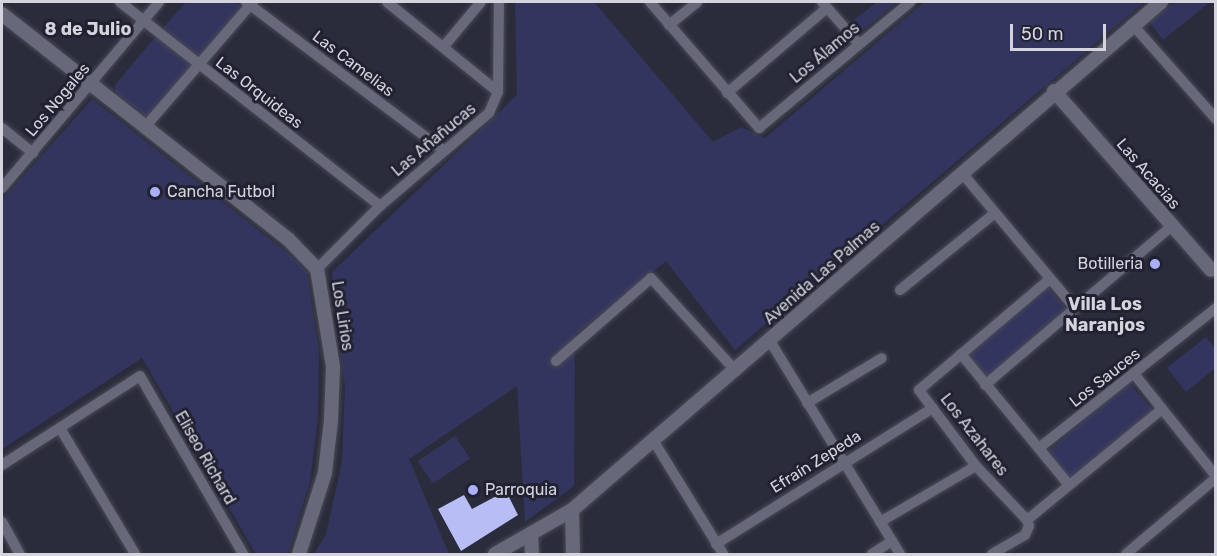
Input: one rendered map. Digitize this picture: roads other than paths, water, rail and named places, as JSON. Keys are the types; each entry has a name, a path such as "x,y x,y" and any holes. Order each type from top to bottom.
{"street":[{"name":"Las Orquideas","path":"120,2 380,206"},
{"name":"Los Nogales","path":"2,188 159,2"},
{"path":"445,45 481,2"},
{"name":"Las Añañucas","path":"317,269 380,206 443,150 482,121 498,92 499,2"},
{"path":"650,2 726,93"},
{"path":"669,25 697,2"},
{"name":"Los Álamos","path":"824,4 726,93 759,128 910,2"},
{"name":"Avenida Las Palmas","path":"495,555 572,510 770,341 1054,91 1161,2"},
{"path":"145,127 249,3"},
{"name":"Las Camelias","path":"249,3 443,150"},
{"path":"392,3 445,45 498,92"},
{"path":"824,4 859,44"},
{"name":"Los Lirios","path":"2,14 289,240 317,269 333,367 331,420 325,473 311,526 299,555"},
{"path":"1132,24 1214,113"},
{"name":"Las Acacias","path":"1054,91 1214,272"},
{"path":"2,128 33,153"},
{"path":"962,173 1075,308"},
{"path":"900,290 995,213"},
{"path":"985,385 1172,226"},
{"path":"556,361 651,278 735,370"},
{"path":"1050,279 961,354 1068,484"},
{"name":"Los Sauces","path":"1039,448 1135,375 1215,308"},
{"path":"770,341 900,555"},
{"name":"Los Azahares","path":"961,354 919,390 976,466 1028,523"},
{"path":"807,403 882,358"},
{"path":"1126,555 1215,477 1135,375"},
{"name":"Eliseo Richard","path":"60,428 140,376 243,555"},
{"name":"Efraín Zepeda","path":"716,544 843,461 933,408"},
{"path":"992,555 1025,535 1028,523 1068,484 1162,409"},
{"path":"2,465 60,428 135,555"},
{"path":"653,440 723,555"},
{"path":"880,522 976,466"},
{"path":"572,510 573,555"},
{"path":"2,522 21,555"},
{"path":"531,535 532,555"},
{"path":"872,555 892,541"}],"place":[{"name":"Cancha Futbol","path":"155,192"},
{"name":"Botilleria","path":"1155,264"},
{"name":"Parroquia","path":"473,490"}],"district":[{"name":"8 de Julio","path":"88,29"},
{"name":"Villa Los Naranjos","path":"1105,315"}]}
